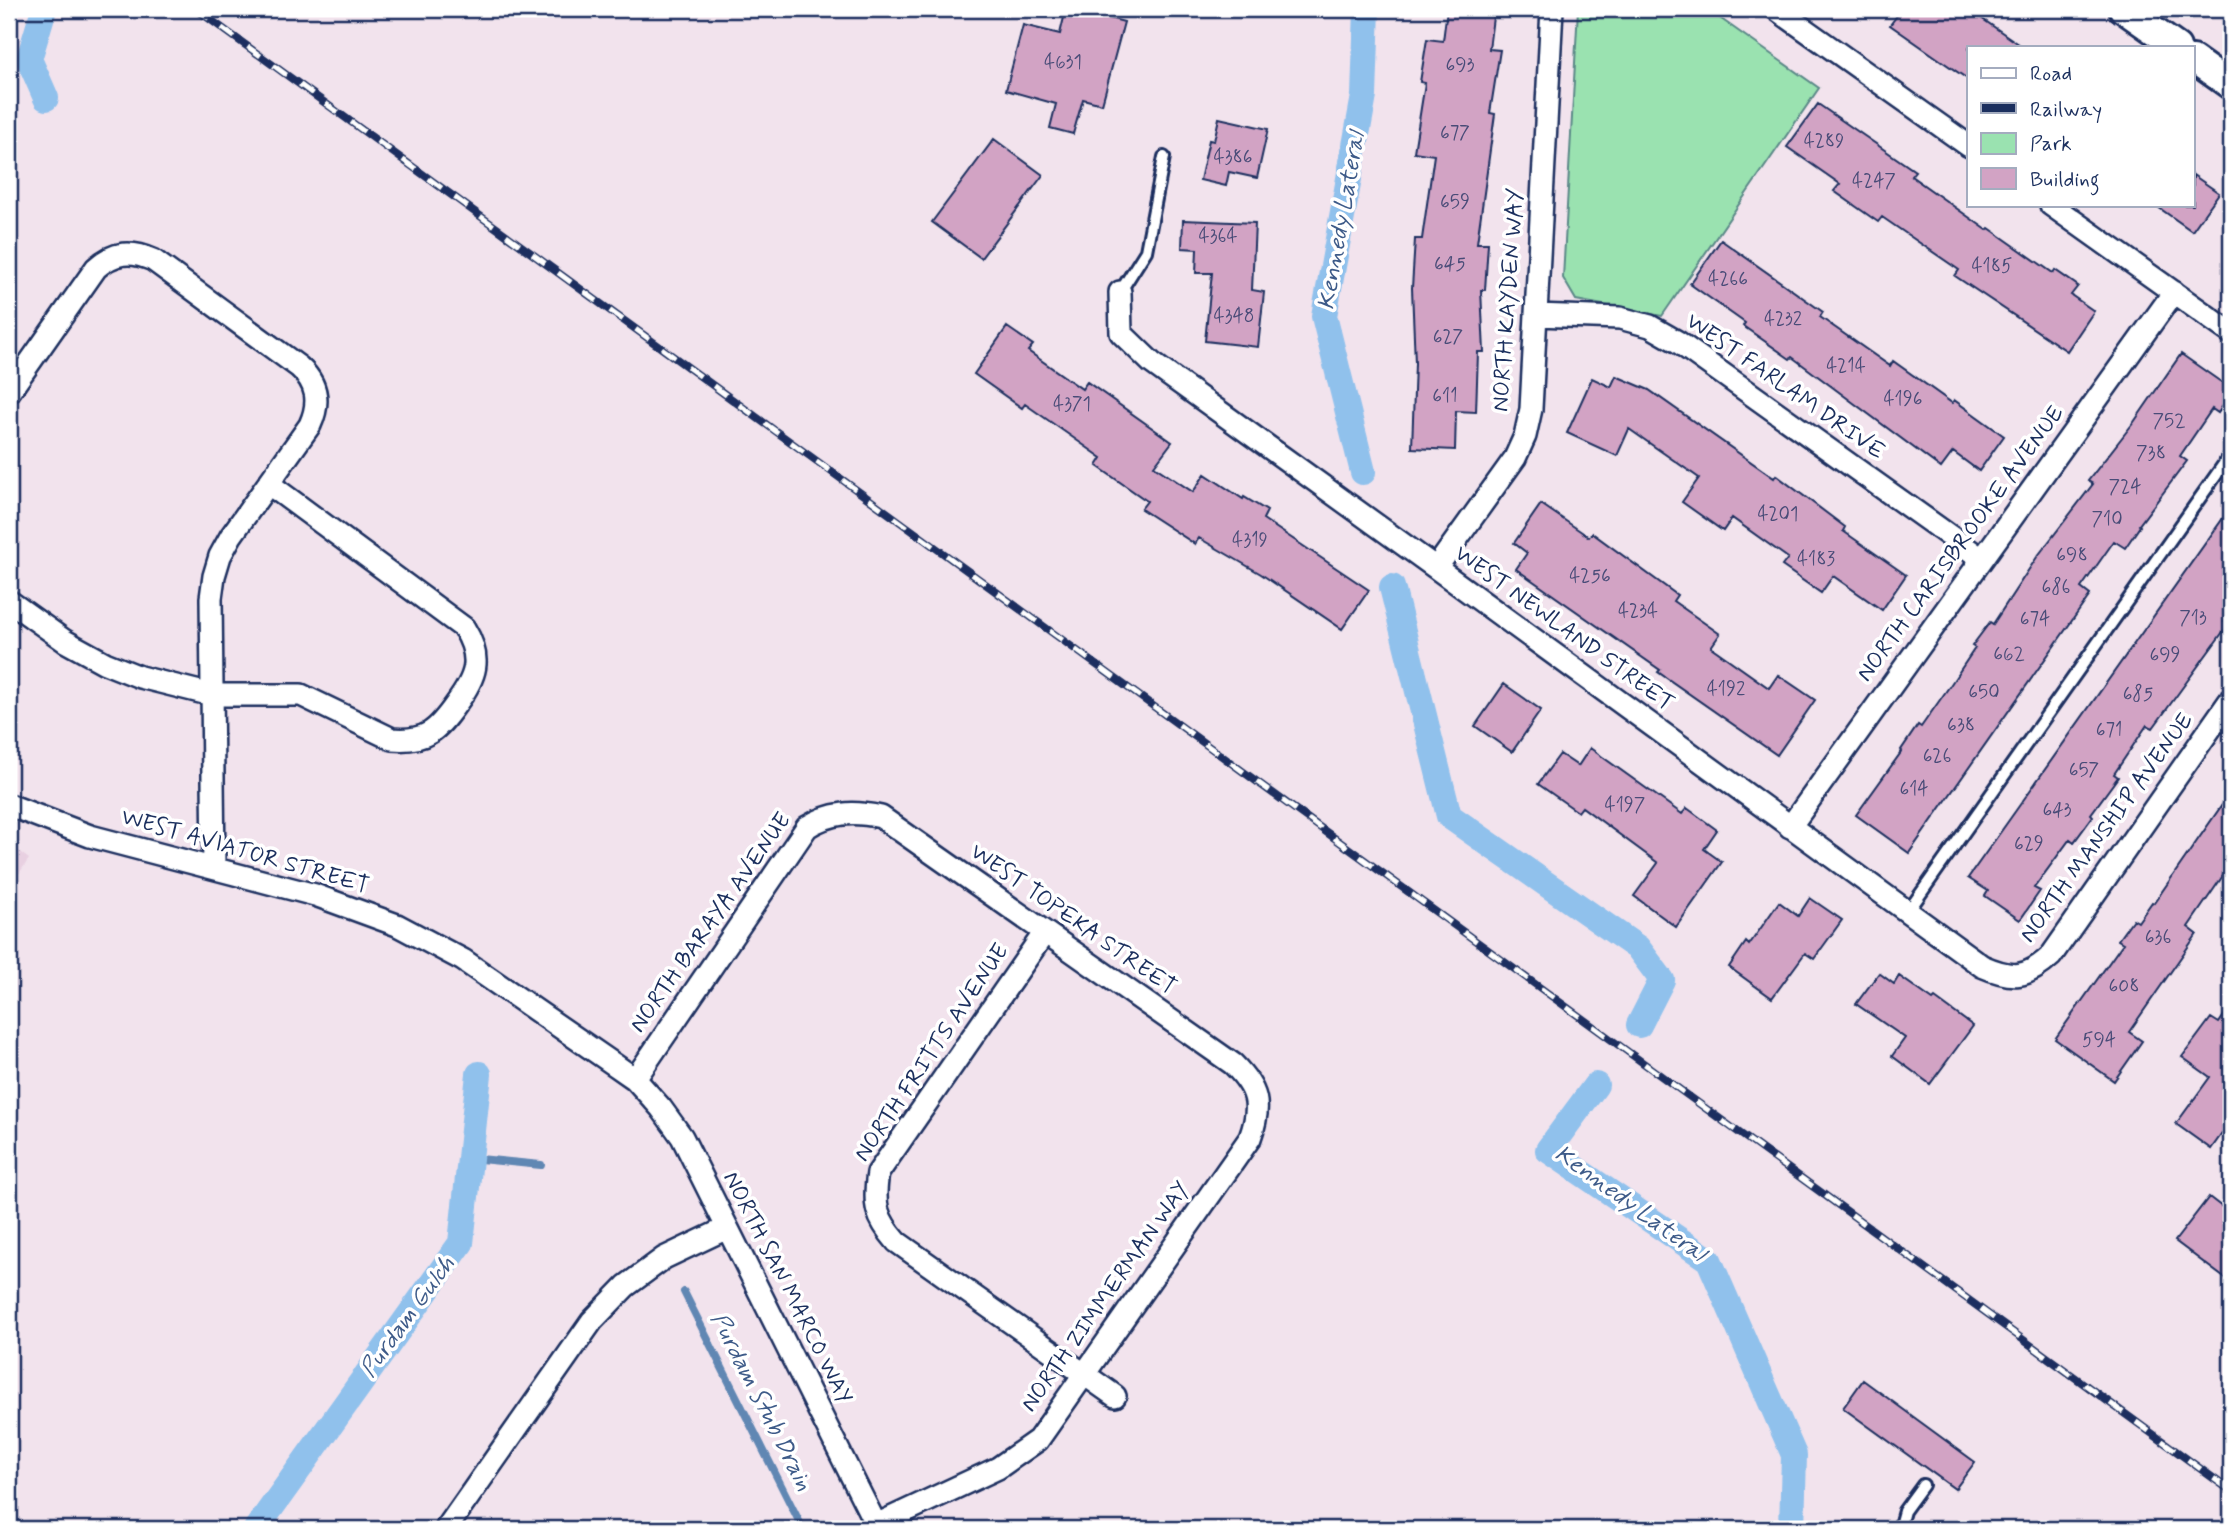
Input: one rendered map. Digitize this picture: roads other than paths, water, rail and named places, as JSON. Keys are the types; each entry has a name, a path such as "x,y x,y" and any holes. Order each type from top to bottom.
{"street":[{"name":"NORTH KAYDEN WAY","path":"1437,568 1515,458 1525,436 1531,409 1552,9"},
{"path":"1776,9 1806,17 1967,144"},
{"path":"2123,9 2176,46"},
{"path":"2194,60 2231,86"},
{"path":"2052,206 2231,333"},
{"path":"9,392 96,268 105,260 123,253 142,255 153,260 299,367 313,383 316,395 315,414 310,425 232,536 220,556 214,576 211,598 214,868"},
{"name":"WEST NEWLAND STREET","path":"1120,292 1121,333 1152,363 1982,966 1999,973 2018,976"},
{"name":"NORTH CARISBROOKE AVENUE","path":"1790,827 2174,292"},
{"name":"WEST FARLAM DRIVE","path":"1536,315 1620,318 1650,326 1678,342 1982,559"},
{"path":"9,601 65,641 105,663 151,681 212,695 301,695 392,739 422,737 438,727 467,689 475,668 472,641 464,628 269,484"},
{"name":"NORTH MANSHIP AVENUE","path":"2018,976 2037,969 2051,957 2231,699"},
{"name":"WEST AVIATOR STREET","path":"9,805 90,836 315,895 397,925 463,960 635,1079"},
{"name":"WEST TOPEKA STREET","path":"842,813 881,817 1233,1064 1249,1080 1256,1098"},
{"name":"NORTH BARAYA AVENUE","path":"635,1079 807,827 821,818 842,813"},
{"name":"NORTH FRITTS AVENUE","path":"1045,932 878,1173 876,1207 884,1227 897,1242 1084,1374"},
{"name":"NORTH SAN MARCO WAY","path":"635,1079 661,1108 682,1138 877,1527"},
{"name":"NORTH ZIMMERMAN WAY","path":"877,1527 998,1468 1038,1440 1250,1138 1257,1118 1256,1098"},
{"path":"446,1529 592,1321 626,1286 664,1258 727,1228"},
{"path":"1084,1374 1115,1396"}],"lane":[{"path":"1120,292 1146,251 1164,157"},
{"path":"1907,912 2231,454"},
{"path":"1899,1529 1905,1511 1923,1485"}],"waterway":[{"name":"Purdam Gulch","path":"44,9 29,59 46,98"},
{"name":"Kennedy Lateral","path":"1363,472 1324,316 1364,96 1367,9"},
{"name":"Kennedy Lateral","path":"1392,587 1449,816 1638,948 1662,980 1639,1025"},
{"name":"Purdam Gulch","path":"256,1529 461,1243 479,1074"},
{"name":"Kennedy Lateral","path":"1596,1085 1548,1150 1709,1260 1794,1455 1792,1529"},
{"name":"Purdam Stub Drain","path":"470,1158 541,1165"},
{"name":"Purdam Stub Drain","path":"684,1292 803,1529"}],"railway":[{"path":"196,9 2231,1491"}]}
